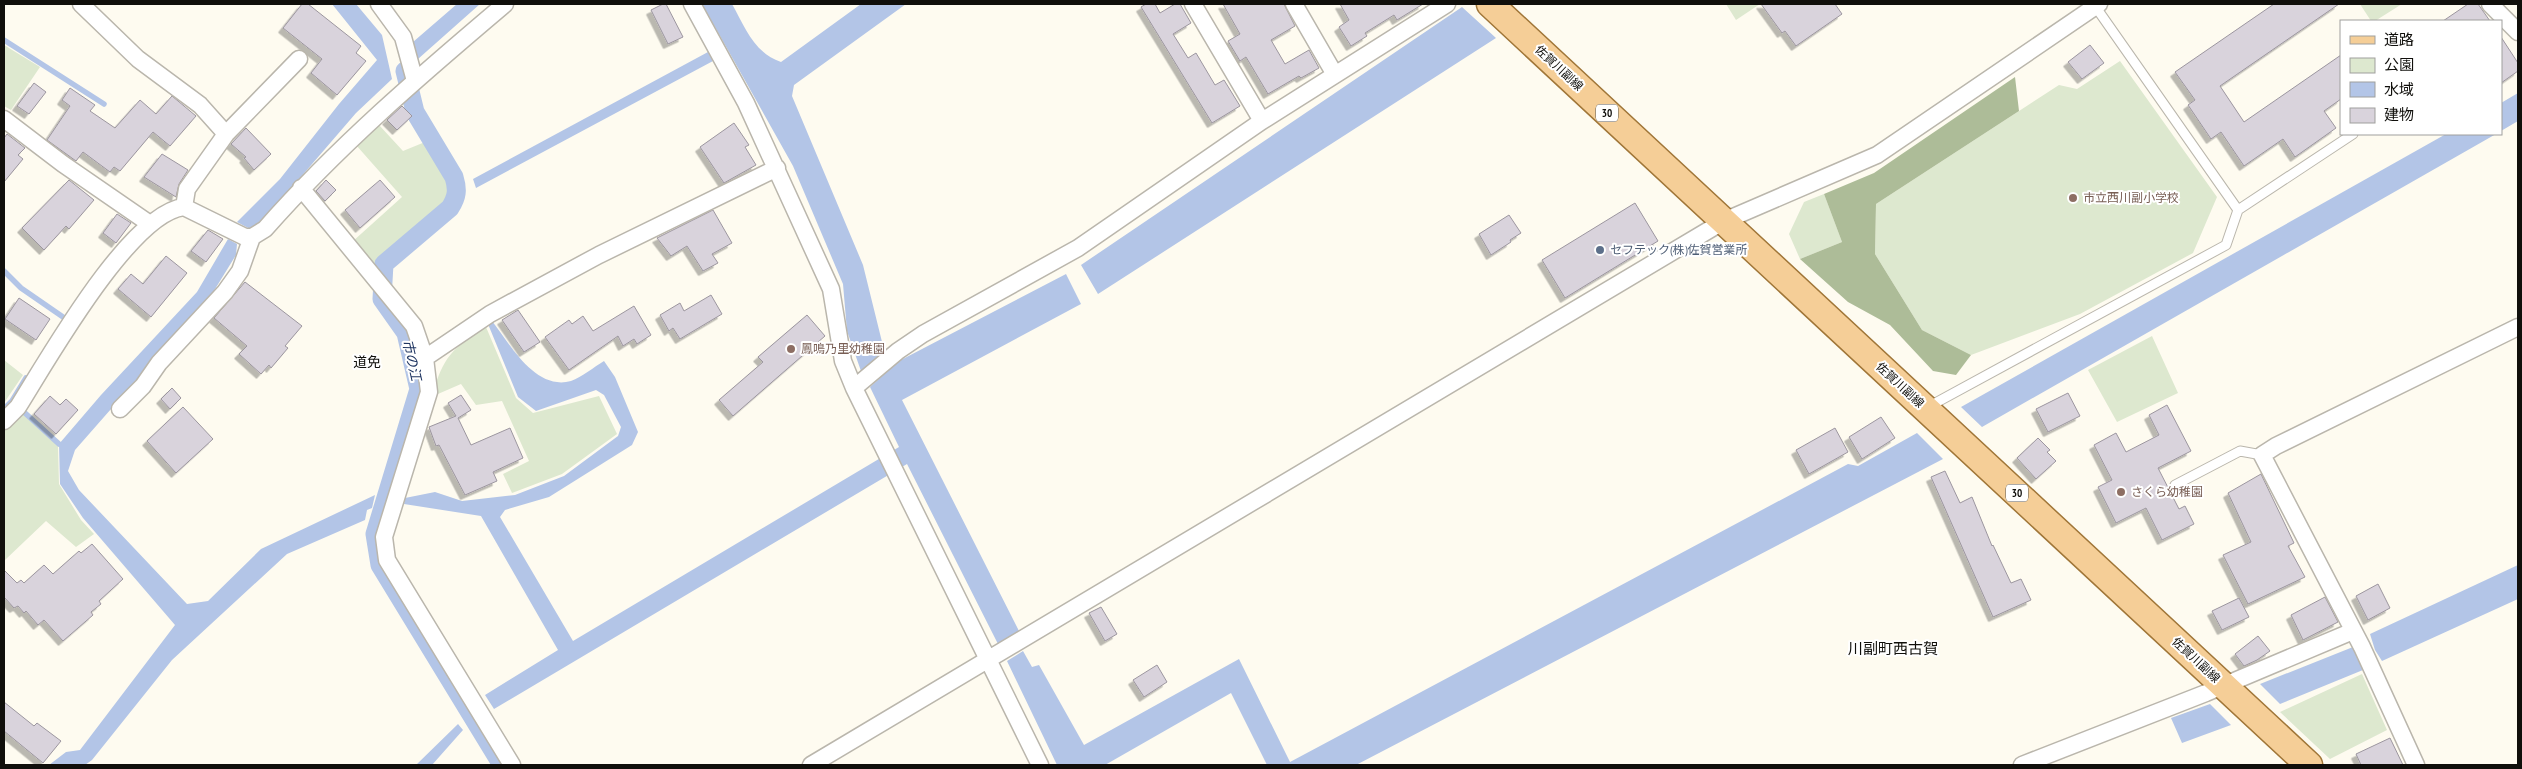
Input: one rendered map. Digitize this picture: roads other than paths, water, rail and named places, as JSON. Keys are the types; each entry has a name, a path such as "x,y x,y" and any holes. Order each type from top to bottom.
{"main road":[{"name":"佐賀川副線","path":"1490,4 2309,765"}],"street":[{"path":"81,4 138,60 200,105 226,134"},
{"path":"379,4 403,37 410,85"},
{"path":"120,410 143,386 159,363 225,292 240,271 252,238 265,229 301,188 410,85 505,4"},
{"path":"692,4 746,103 831,289 842,361 854,388 1040,765"},
{"path":"1193,4 1262,120"},
{"path":"1294,4 1334,73"},
{"path":"854,388 898,351 923,334 1078,248 1262,120 1334,73 1447,4"},
{"path":"2490,4 2518,32"},
{"path":"812,765 1724,221 1877,155 2097,5"},
{"path":"184,207 187,190 226,134 299,59"},
{"path":"4,119 63,164 150,224"},
{"path":"425,358 490,314 565,273 777,168"},
{"path":"301,188 414,326 425,358 429,392 384,537 387,560 512,765"},
{"path":"4,420 18,407 90,292 150,224 174,208 184,207 245,237 252,238"},
{"path":"2416,765 2362,647 2262,455 2276,446 2518,327"},
{"path":"2022,765 2353,632"}],"lane":[{"path":"2097,5 2238,210"},
{"path":"1925,408 2226,245 2238,210 2351,135"},
{"path":"2175,485 2240,451 2262,455"}],"water":[{"path":"332,4 356,4 382,35 392,79 356,113 269,214 250,229 237,222 280,179 339,104 377,60"},
{"path":"457,4 480,4 418,59 414,51 413,42"},
{"path":"702,4 732,4 757,46 772,58 781,62 861,4 906,4 794,85 792,96 863,265 885,354 862,374 847,331 843,284 793,166"},
{"path":"1462,7 1496,38 1098,294 1081,265"},
{"path":"708,52 713,61 476,188 473,179"},
{"path":"2518,93 2518,121 2502,130 2502,102"},
{"path":"2444,135 2494,135 1982,427 1961,407"},
{"path":"228,239 237,244 236,255 212,294 75,450 68,471 79,490 187,604 208,601 261,549 375,495 372,508 367,510 365,520 287,554 172,660 92,760 85,765 49,765 66,752 80,750 175,625 83,518 60,484 59,444 101,395 197,292"},
{"path":"1066,274 1081,304 902,400 1019,631 998,644 907,464 494,709 485,695 558,650 481,516 404,504 405,498 435,492 462,501 515,495 564,476 618,436 621,427 604,395 596,390 536,411 518,397 488,324 492,321 515,353 535,372 546,379 558,382 571,381 604,361 615,377 638,432 632,445 549,497 505,510 500,517 573,641 899,447 870,387 899,361"},
{"path":"1917,433 1943,459 1356,765 1267,765 1231,693 1105,765 1057,765 1007,661 1023,651 1032,667 1039,665 1084,745 1239,659 1290,762 1848,464 1858,466"},
{"path":"2518,565 2518,599 2382,661 2375,650 2370,634"},
{"path":"2353,647 2363,670 2280,704 2260,684"},
{"path":"2210,704 2231,725 2182,743 2171,718"},
{"path":"458,724 463,730 432,765 416,765"}],"waterway":[{"path":"4,40 104,104"},
{"name":"市の江","path":"405,71 415,112 454,177 456,193 450,208 384,264 382,299 406,333 419,389 375,534 380,565 502,765"},
{"path":"4,271 21,288 63,317"},
{"path":"4,409 12,401 26,378"},
{"path":"25,413 59,444"}],"place":[{"name":"市立西川副小学校","path":"2073,198"},
{"name":"セフテック(株)佐賀営業所","path":"1600,250"},
{"name":"鳳鳴乃里幼稚園","path":"791,349"},
{"name":"さくら幼稚園","path":"2121,492"}],"district":[{"name":"道免","path":"367,362"},
{"name":"川副町西古賀","path":"1893,649"}]}
